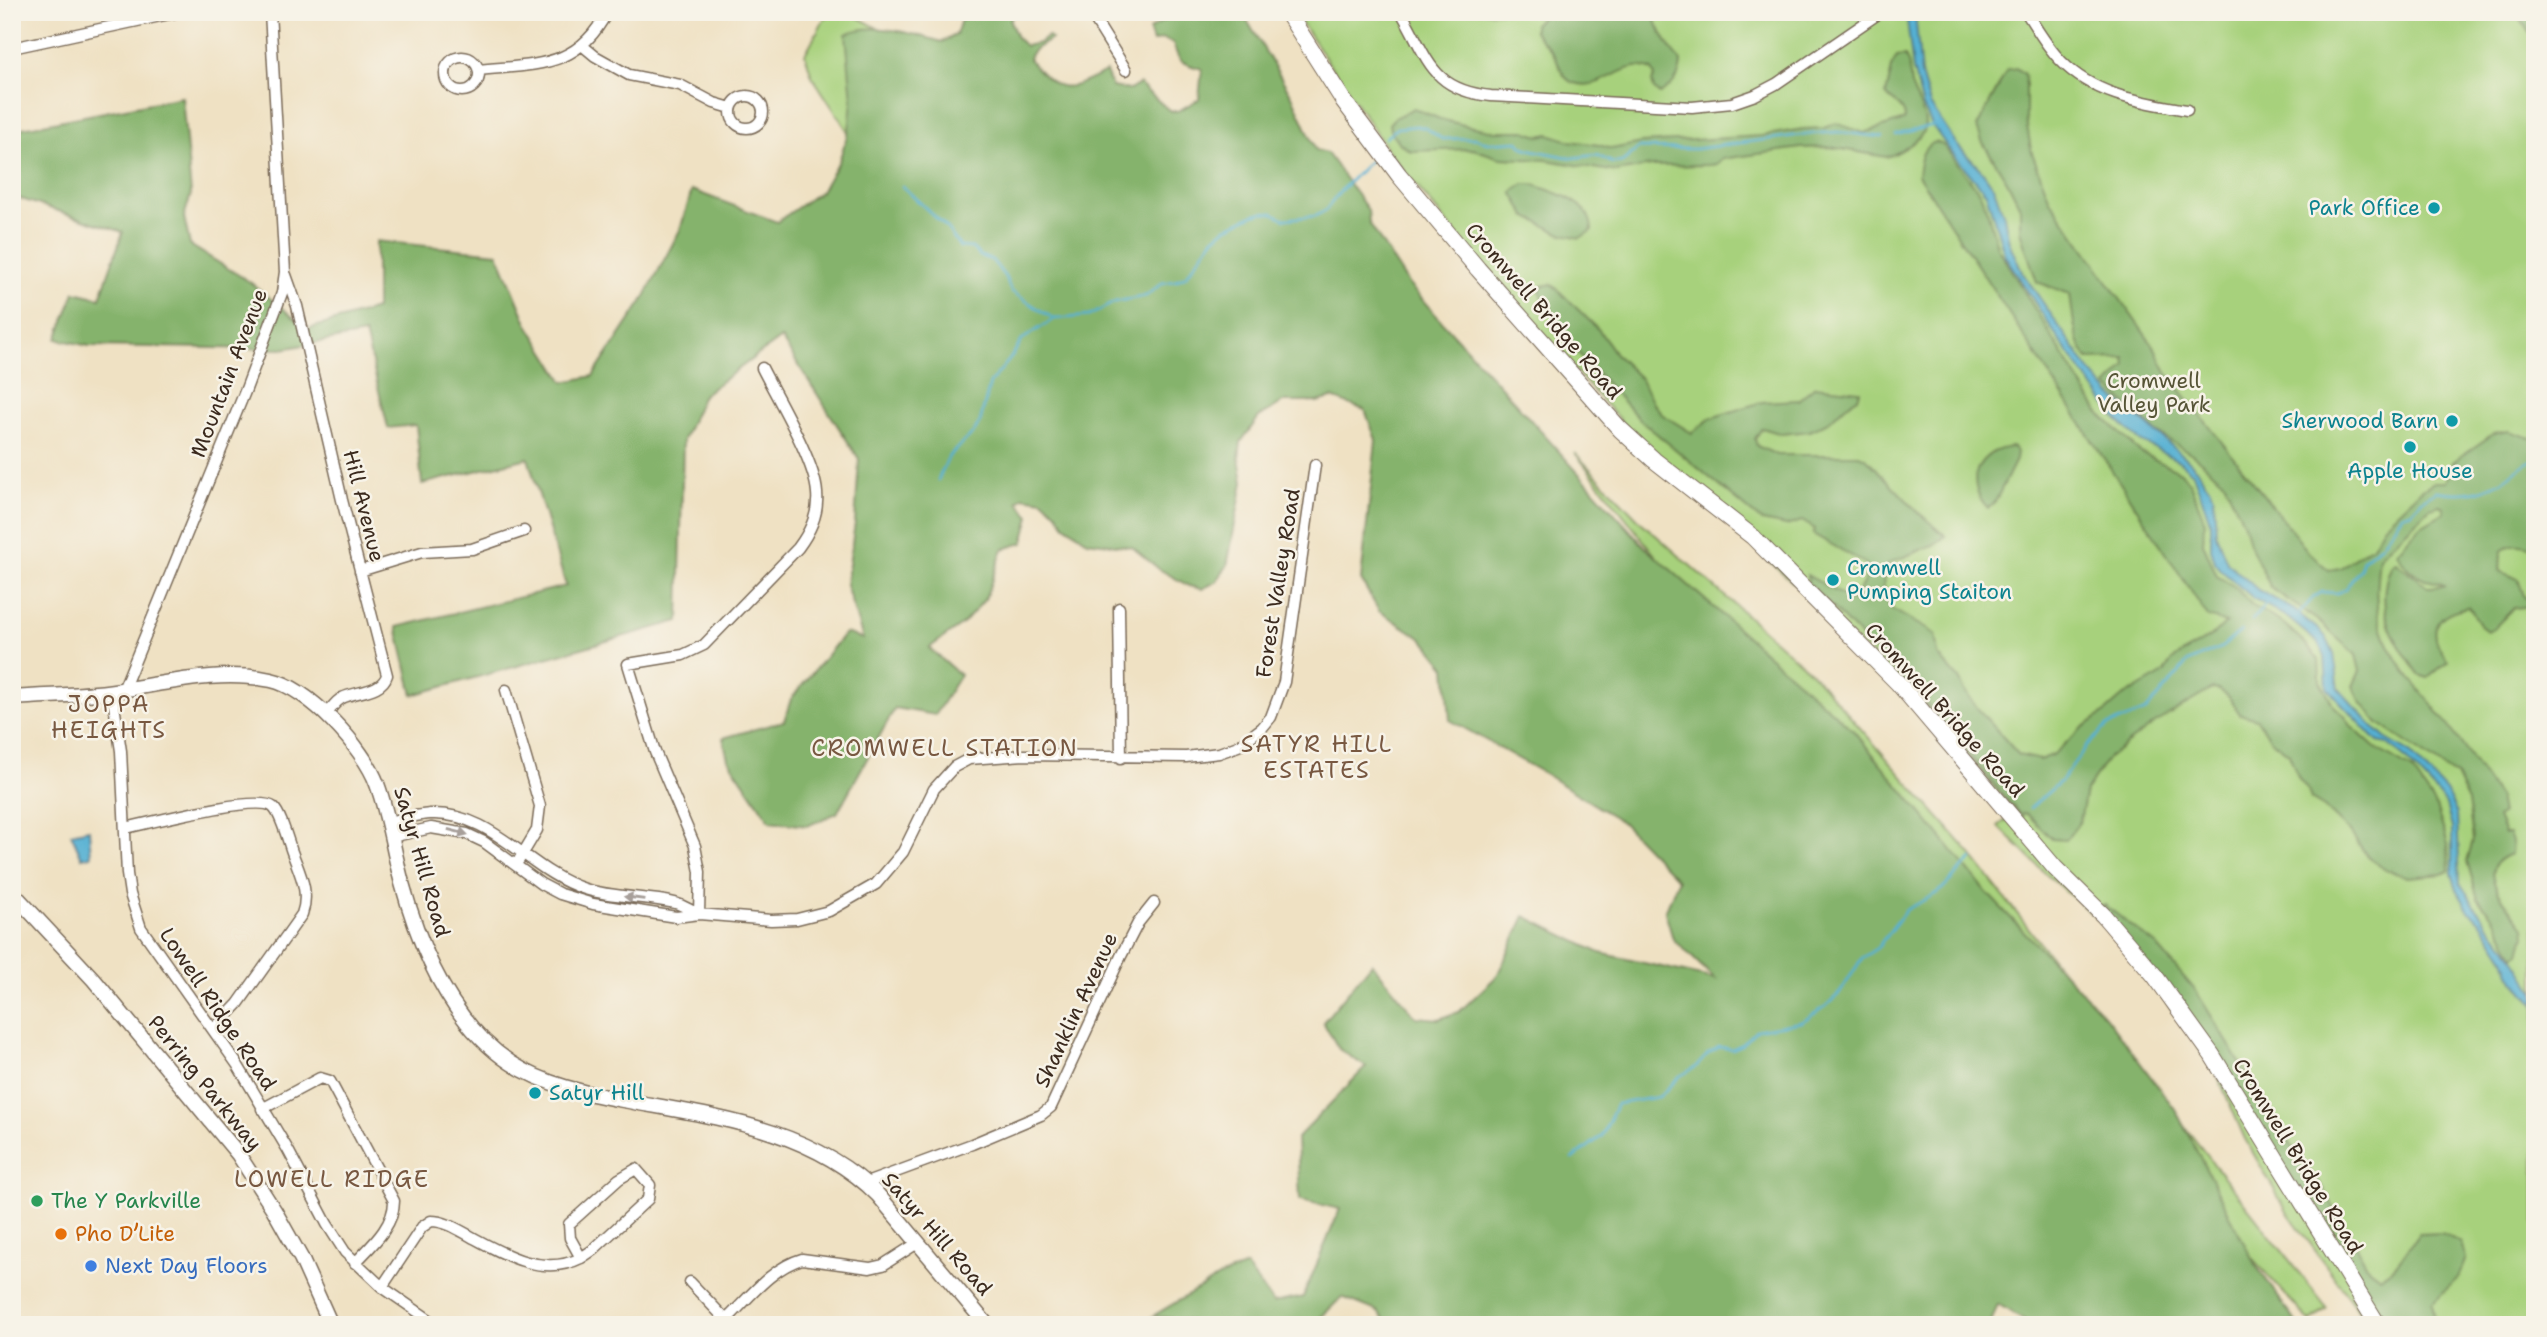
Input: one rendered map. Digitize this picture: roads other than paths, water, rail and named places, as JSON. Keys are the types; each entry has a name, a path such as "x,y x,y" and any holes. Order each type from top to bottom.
{"main road":[{"name":"Cromwell Bridge Road","path":"1287,12 1343,100 1399,175 1478,269 1620,429 1654,460 1753,537 1898,684 2055,868 2103,915 2155,975 2219,1066 2378,1325"}],"street":[{"path":"12,48 179,12"},
{"name":"Mountain Avenue","path":"117,691 251,377 282,293 285,272 270,12"},
{"path":"479,70 542,63 570,54 592,36 607,12"},
{"path":"1090,12 1126,70"},
{"path":"1401,12 1434,72 1460,91 1490,96 1692,107 1732,103 1755,95 1881,12"},
{"path":"2026,12 2060,60 2083,79 2133,101 2187,110"},
{"path":"583,46 629,75 680,85 714,103 731,108"},
{"name":"Hill Avenue","path":"285,272 297,306 387,675 385,681 377,686 339,699 326,714"},
{"path":"699,915 700,872 695,846 655,751 628,664 682,655 704,645 809,534 817,503 814,478 762,368"},
{"name":"Forest Valley Road","path":"390,829 454,830 484,842 541,884 560,894 593,904 676,917 699,915 771,920 797,919 829,911 876,884 902,852 934,789 954,767 970,760 1024,755 1186,757 1219,753 1238,746 1262,728 1271,717 1284,682 1315,465"},
{"path":"360,571 422,552 472,549 523,531"},
{"path":"1119,608 1121,758"},
{"name":"Satyr Hill Road","path":"12,698 117,691 190,678 257,678 286,686 326,714 351,742 370,770 377,782 408,902 438,975 472,1026 505,1058 540,1078 570,1089 726,1119 763,1129 794,1140 835,1161 866,1183 987,1325"},
{"path":"506,690 540,806 537,830 515,865"},
{"name":"Lowell Ridge Road","path":"117,691 130,894 141,928 154,950 215,1029 288,1150 332,1232 355,1263 382,1287 437,1325"},
{"path":"125,828 240,804 264,803 276,810 305,886 306,904 302,914 251,986 215,1029"},
{"name":"Forest Valley Road","path":"390,829 431,814 463,818 492,832 556,878 585,889 676,903 699,915"},
{"name":"Perring Parkway","path":"12,892 94,980 238,1154 301,1258 331,1325"},
{"name":"Shanklin Avenue","path":"866,1183 978,1141 1041,1115 1051,1107 1121,956 1138,923 1148,907 1154,903"},
{"path":"262,1109 320,1078 330,1081 394,1200 390,1222 355,1263"},
{"path":"382,1287 422,1227 431,1221 443,1222 496,1251 528,1263 564,1265 581,1258 648,1199 650,1185 641,1172 636,1169 631,1171 569,1224 570,1238 581,1258"},
{"path":"690,1282 728,1323 780,1268 792,1262 802,1259 870,1268 883,1265 919,1242"}],"water":[{"path":"1906,12 1915,12 1921,74 1930,104 1958,146 1994,188 2004,216 2009,242 2022,272 2087,367 2110,394 2199,471 2214,497 2216,534 2227,562 2258,590 2293,609 2326,637 2334,654 2339,689 2375,729 2409,752 2446,791 2457,814 2460,883 2487,924 2507,947 2535,992 2535,1005 2511,976 2505,959 2458,892 2452,874 2452,827 2446,805 2440,796 2404,757 2388,744 2378,742 2327,688 2325,656 2318,643 2288,618 2253,598 2222,571 2215,562 2211,549 2211,524 2193,473 2179,461 2140,441 2117,420 2061,343 2005,256 1986,193 1951,152 1923,107 1913,69"},
{"path":"89,829 91,856 82,858 71,833"}],"waterway":[{"path":"1896,135 1934,125"},
{"path":"1385,138 1397,128 1417,126 1426,128 1442,139 1476,138 1487,143 1518,141 1523,147 1533,150 1572,158 1596,155 1613,163 1622,162 1639,148 1695,149 1838,132 1882,137"},
{"path":"938,480 949,456 974,432 980,422 990,383 1023,339 1054,319 1089,316 1115,302 1146,296 1162,283 1186,276 1213,239 1226,228 1253,215 1273,213 1285,219 1315,216 1325,211 1373,158"},
{"path":"902,186 947,228 960,247 972,248 980,256 992,260 1005,277 1011,291 1054,319"},
{"path":"2297,616 2322,592 2338,593 2346,588 2360,569 2363,560 2382,544 2402,515 2411,512 2422,500 2436,491 2467,493 2485,489 2535,459"},
{"path":"2252,620 2266,604"},
{"path":"2030,808 2061,781 2086,747 2107,726 2146,711 2188,662 2222,647 2241,631"},
{"path":"1572,1159 1602,1136 1617,1104 1659,1097 1680,1076 1696,1067 1719,1047 1732,1049 1741,1045 1756,1030 1801,1022 1825,1007 1840,993 1862,958 1877,948 1906,910 1939,892 1972,859"}],"place":[{"name":"Park Office","path":"2434,208"},
{"name":"Sherwood Barn","path":"2452,421"},
{"name":"Apple House","path":"2410,447"},
{"name":"Cromwell Pumping Staiton","path":"1833,580"},
{"name":"Satyr Hill","path":"535,1093"},
{"name":"The Y Parkville","path":"37,1201"},
{"name":"Pho D’Lite","path":"61,1234"},
{"name":"Next Day Floors","path":"91,1266"}],"district":[{"name":"JOPPA HEIGHTS","path":"109,717"},
{"name":"CROMWELL STATION","path":"945,748"},
{"name":"SATYR HILL ESTATES","path":"1317,757"},
{"name":"LOWELL RIDGE","path":"332,1179"}],"park label":[{"name":"Cromwell Valley Park","path":"2154,393"}]}
